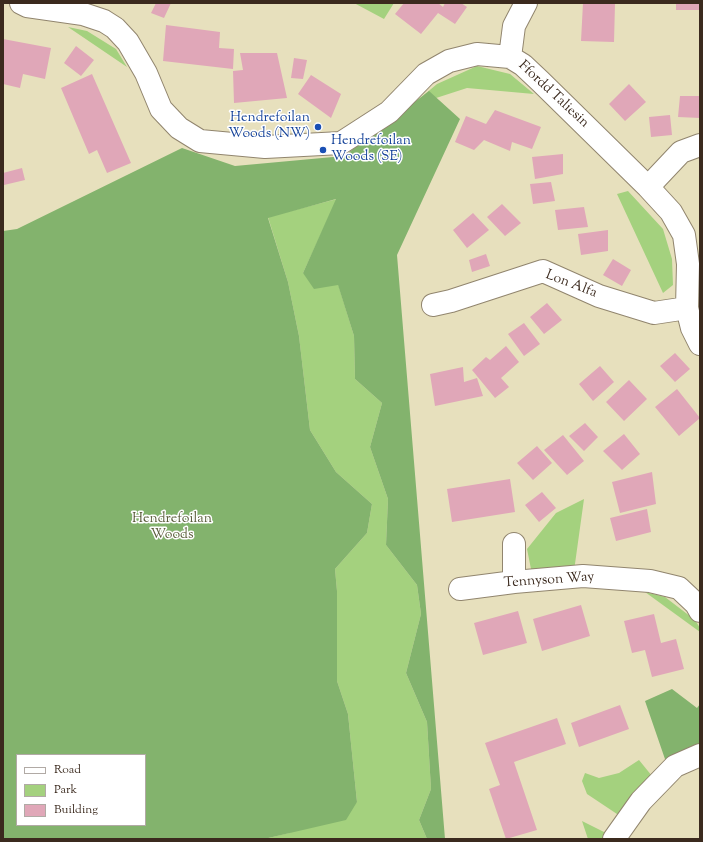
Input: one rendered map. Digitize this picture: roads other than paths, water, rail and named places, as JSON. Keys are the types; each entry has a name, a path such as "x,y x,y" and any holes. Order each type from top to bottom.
{"street":[{"name":"Ffordd Taliesin","path":"21,3 27,6 83,14 104,21 115,28 128,42 146,73 161,109 179,128 200,141 265,147 341,143 390,112 426,74 449,61 477,54 510,57 523,65 535,76 648,187 671,212 684,235 688,264 687,308 692,328 700,344"},
{"path":"510,57 514,26 526,3"},
{"path":"648,187 681,152 700,145"},
{"name":"Lon Alfa","path":"433,305 451,301 543,271 599,296 654,313 687,308"},
{"path":"514,544 514,582"},
{"name":"Tennyson Way","path":"460,589 514,582 583,576 650,581 679,588 696,604 700,611"},
{"path":"614,839 641,801 675,766 700,755"}],"place":[{"name":"Hendrefoilan Woods (NW)","path":"318,127"},
{"name":"Hendrefoilan Woods (SE)","path":"323,150"}],"park label":[{"name":"Hendrefoilan Woods","path":"172,528"}]}
